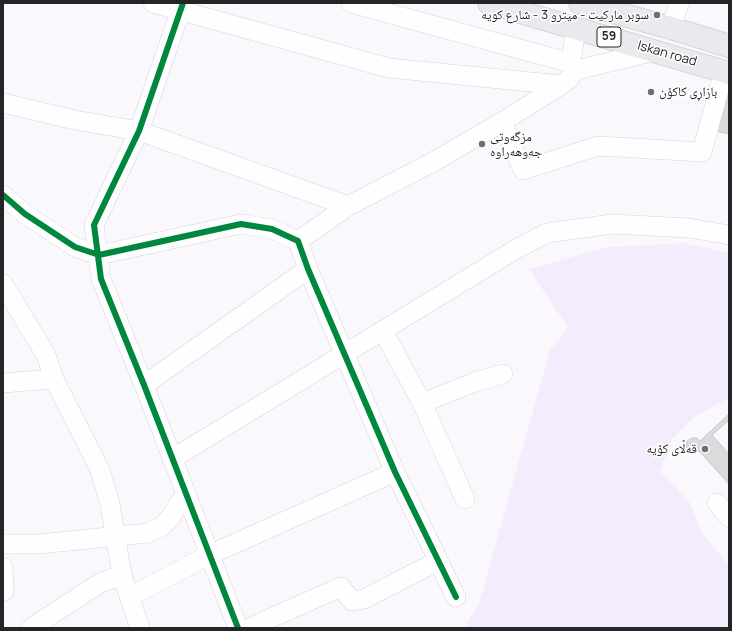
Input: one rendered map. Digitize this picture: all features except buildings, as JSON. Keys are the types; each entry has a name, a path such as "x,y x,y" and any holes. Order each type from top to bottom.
{"main road":[{"name":"Iskan road","path":"489,3 726,72"},
{"name":"Iskan road","path":"580,3 671,28 729,46"}],"street":[{"path":"153,3 181,6 389,68 568,73 638,54 656,51"},
{"path":"351,3 568,73"},
{"path":"671,28 679,3"},
{"path":"181,6 139,131 94,225 101,279 144,385 238,628"},
{"path":"298,241 348,206 433,162 502,122 568,73 576,28"},
{"path":"502,122 523,170 598,146 702,152 726,72"},
{"path":"3,103 75,120 139,131 348,206"},
{"path":"3,195 24,214 75,247 99,255 241,224 272,229 298,241 308,269 395,472 456,597"},
{"path":"172,459 518,248 547,234 612,224 689,228 729,235"},
{"path":"144,385 308,269"},
{"path":"3,284 46,355 54,379 100,470 110,504 122,575 140,628"},
{"path":"382,331 422,403 465,499"},
{"path":"422,403 475,382 503,374"},
{"path":"3,383 54,379"},
{"path":"129,597 209,555 395,472"},
{"path":"3,544 39,544 148,533 161,527 179,506 185,494"},
{"path":"716,503 729,517"},
{"path":"250,628 341,587 352,601 364,599 438,560"},
{"path":"3,567 4,591"},
{"path":"31,628 100,583 122,575"}],"shaded area":[{"path":"684,243 729,253 729,310 721,308 729,311 729,398 694,417 672,439 660,471 690,503 703,535 729,565 729,628 464,628 479,604 550,350 568,328 529,269 608,247"}],"cycle path":[{"path":"183,3 139,131 94,225 101,279 144,385 238,628"},
{"path":"3,195 25,214 75,247 99,255 241,224 272,229 298,241 308,269 395,472 456,597"}],"place":[{"name":"سوبر ماركيت - ميترو 3 - شارع كويه","path":"657,15"},
{"name":"بازاڕی کاکۆن","path":"651,92"},
{"name":"مزگه‌وتی جه‌وهه‌راوه","path":"482,144"},
{"name":"قەڵای کۆیە","path":"705,449"}]}
